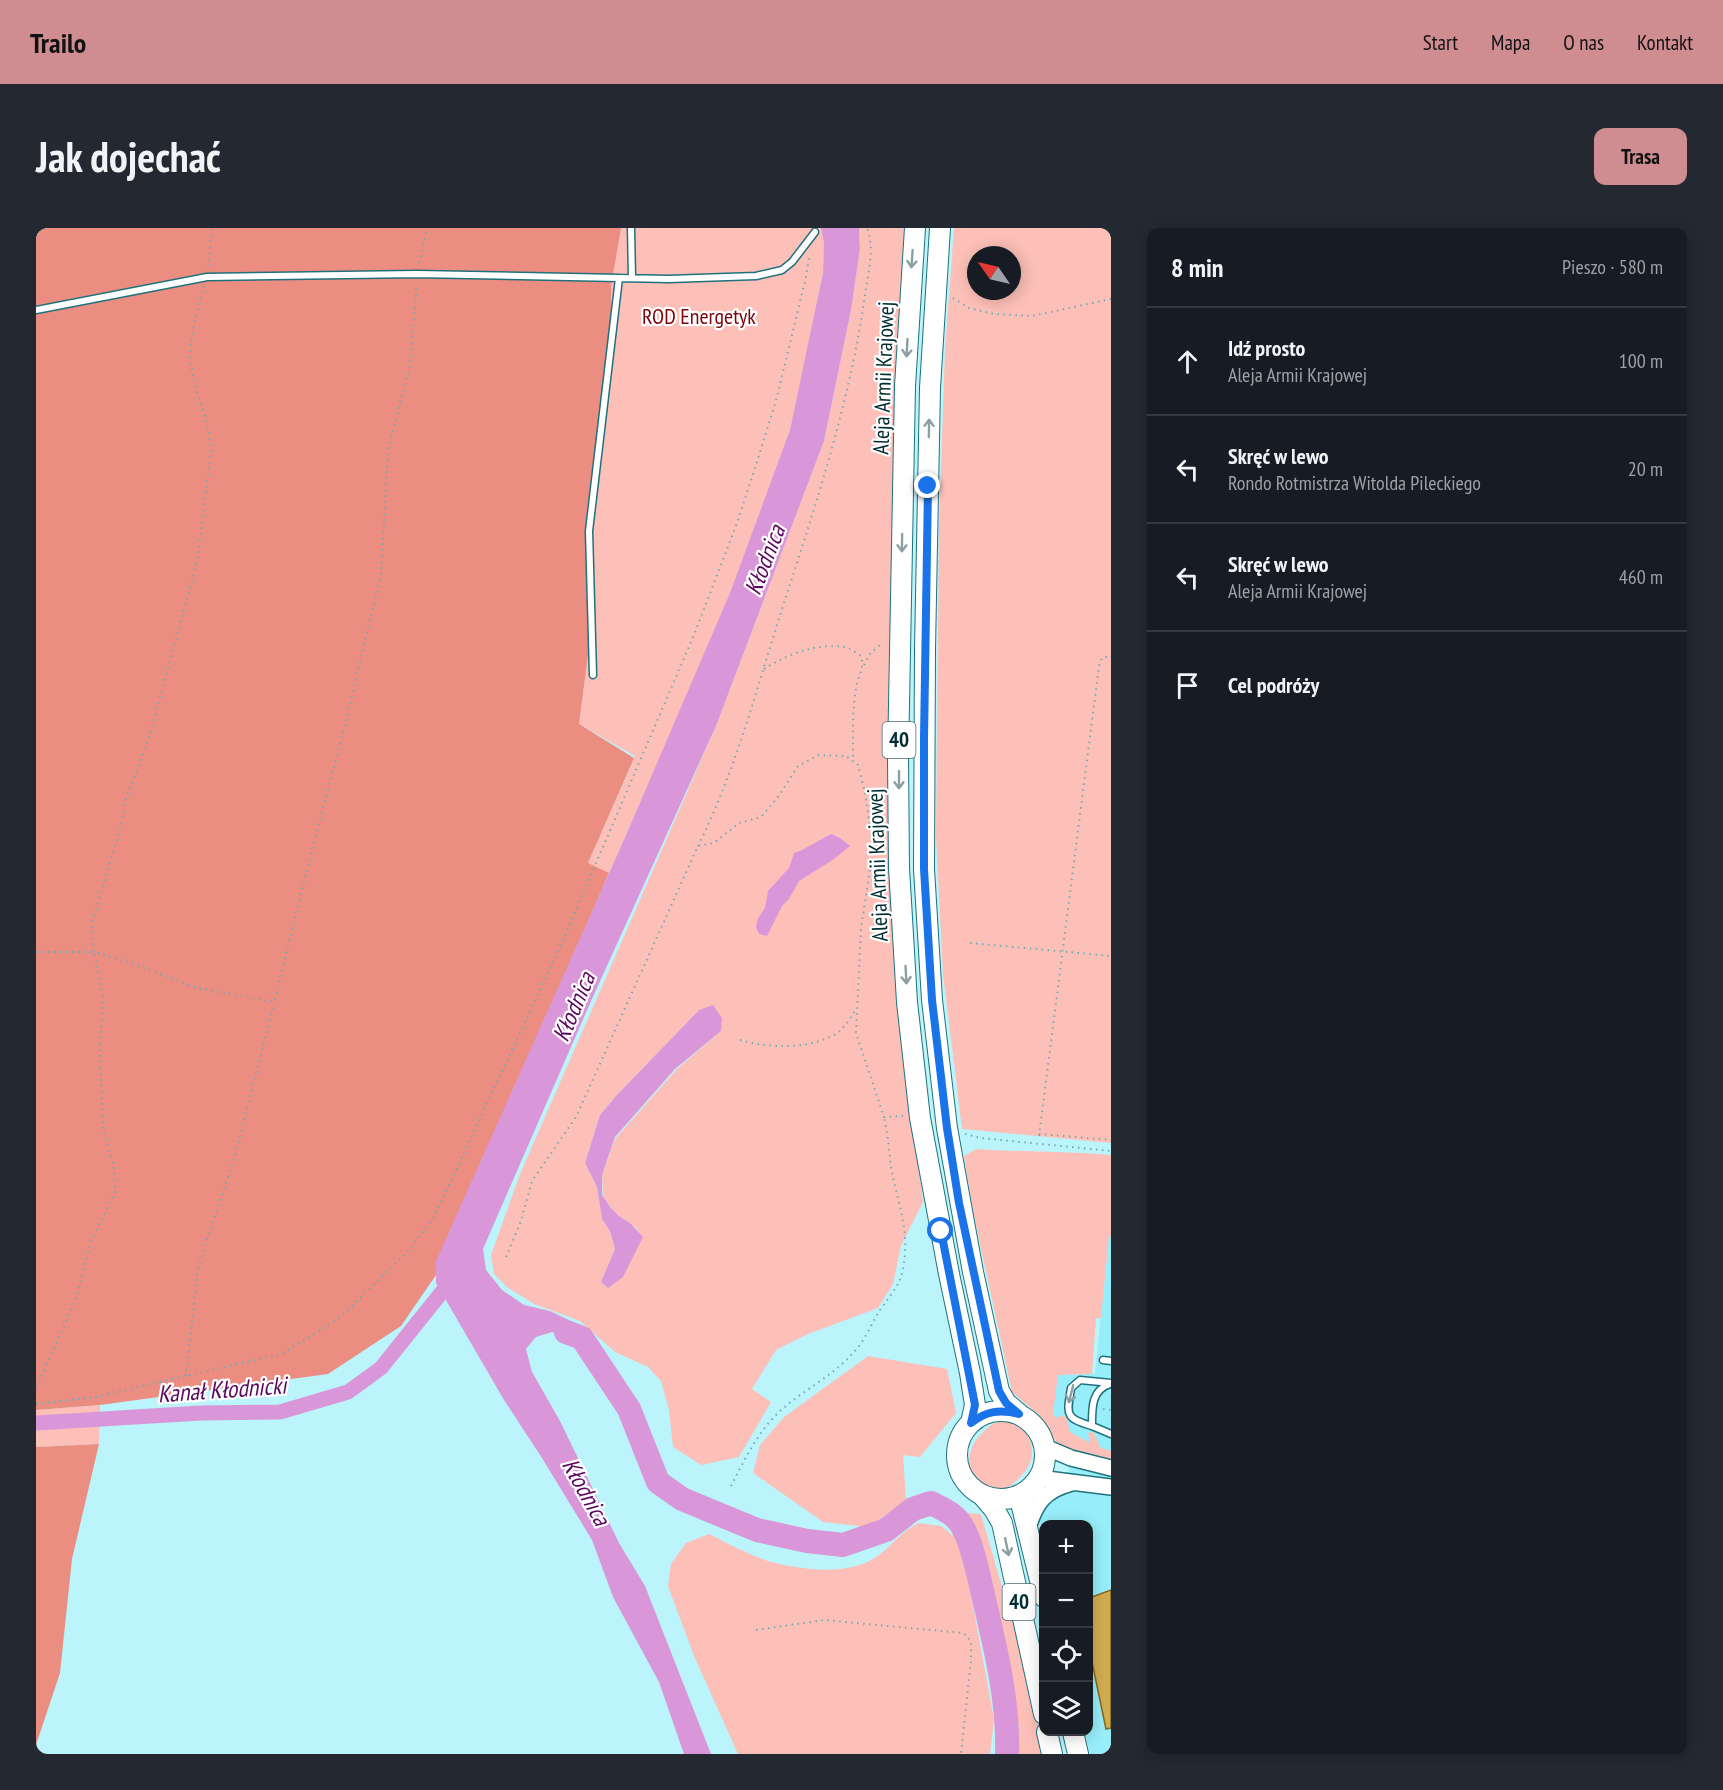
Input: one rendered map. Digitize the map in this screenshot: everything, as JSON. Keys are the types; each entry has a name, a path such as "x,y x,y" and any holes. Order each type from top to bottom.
{"main road":[{"name":"Aleja Armii Krajowej","path":"915,228 905,386 900,632 899,868 907,1002 920,1118 975,1405 971,1423"},
{"name":"Aleja Armii Krajowej","path":"939,228 930,388 924,738 924,869 932,1000 951,1150 975,1283 999,1391 1006,1403 1019,1414"},
{"path":"971,1423 979,1417 998,1411 1019,1414"},
{"name":"40","path":"1019,1414 1036,1428 1045,1447"},
{"name":"40","path":"971,1423 959,1441 957,1462 966,1482 982,1495 1002,1523 1039,1691"},
{"path":"982,1495 1003,1500 1024,1493 1039,1478 1044,1468 1045,1447"},
{"name":"40","path":"1024,1493 1022,1507 1039,1575"},
{"path":"1048,1736 1052,1754"},
{"path":"1074,1736 1078,1754"}],"street":[{"path":"1045,1447 1071,1458 1111,1468"},
{"path":"1039,1478 1111,1487"},
{"path":"1028,1528 1034,1510 1043,1497 1060,1486 1075,1483"}],"lane":[{"path":"631,228 632,278"},
{"path":"36,310 207,277 417,274 669,279 756,276 782,270 792,262 814,232"},
{"path":"593,675 589,531 619,278"},
{"path":"1103,1360 1111,1361"},
{"path":"1111,1383 1080,1380 1071,1388 1068,1412 1069,1416 1076,1421 1111,1434"},
{"path":"1092,1426 1094,1400 1097,1393 1111,1383"},
{"path":"1097,1393 1111,1389"}],"path":[{"path":"36,1389 77,1296 91,1241 115,1192 114,1168 103,1127 100,1052 103,996 94,952 92,923 121,825 126,799 148,741 197,563 211,450 210,434 191,363 194,329 207,277 212,228"},
{"path":"186,1376 198,1267 234,1159 345,725 381,574 388,449 410,371 417,274 426,228"},
{"path":"506,1257 521,1221 532,1180 576,1117 723,788 822,487 841,415 857,348 869,267 867,228"},
{"path":"36,1404 95,1397 281,1354 346,1312 410,1250 434,1217 560,947 702,615 737,523 777,397 806,277 814,232"},
{"path":"949,295 969,308 994,314 1032,316 1111,299"},
{"path":"853,762 856,687 864,664 870,654 883,642 900,632"},
{"path":"764,669 793,653 813,648 846,647 861,656 864,664"},
{"path":"1111,656 1102,658 1099,666 1039,1135 1111,1140"},
{"path":"698,846 714,843 739,823 761,817 778,797 798,766 819,755 846,756 858,765 865,793 873,848 861,929 856,1033 884,1117 904,1231 905,1250 901,1278 895,1292 884,1304 854,1353 777,1413 751,1449 732,1486"},
{"path":"970,943 1111,956"},
{"path":"36,952 94,952 126,961 197,988 274,1002"},
{"path":"740,1040 785,1046 811,1043 832,1037 848,1024 858,1007"},
{"path":"884,1117 900,1116"},
{"path":"959,1133 981,1138 1111,1151"},
{"path":"1100,1408 1111,1410"},
{"path":"756,1630 824,1620 963,1633 971,1643 971,1660 961,1754"}],"shaded area":[{"path":"36,228 621,228 611,286 611,327 587,531 588,655 579,724 634,758 588,863 609,873 436,1275 401,1326 328,1374 100,1405 36,1410"},
{"path":"1109,1236 1111,1236 1111,1754 1090,1754 1086,1736 1093,1736 1093,1520 1040,1520 1042,1508 1049,1498 1068,1490 1070,1432 1063,1415 1056,1419 1053,1414 1058,1375 1095,1374"},
{"path":"99,1444 72,1559 60,1673 36,1745 36,1447"}],"green space":[{"name":"ROD Energetyk","path":"619,228 825,228 823,273 805,363 790,430 770,493 709,647 609,874 587,865 635,756 579,724 588,655 587,531 611,327 611,286"},
{"path":"859,228 908,228 901,1011 923,1202 901,1246 893,1284 878,1308 808,1334 776,1350 752,1389 771,1402 739,1457 701,1465 673,1447 669,1410 661,1381 648,1367 615,1352 580,1321 534,1304 507,1287 494,1274 491,1255 520,1174 716,726 824,441 851,310 860,249","holes":["699,1010 721,1031 677,1069 615,1139 602,1175 603,1196 614,1212 636,1228 642,1238 601,1282 615,1249 610,1231 602,1219 597,1187 585,1163 600,1115"]},
{"path":"954,228 1111,228 1111,1143 962,1129 943,974 936,838 939,527 945,350"},
{"path":"976,1149 1111,1155 1111,1236 1109,1236 1101,1318 1096,1318 1092,1374 1058,1375 1053,1414 1056,1418 1063,1415 1067,1419 1070,1432 1090,1443 1088,1433 1093,1432 1101,1448 1111,1451 1111,1460 1075,1452 1056,1442 1040,1416 1012,1392 973,1211 964,1156"},
{"path":"868,1356 947,1369 956,1413 920,1457 903,1455 906,1501 868,1527 823,1522 753,1473 760,1445 784,1417"},
{"path":"100,1405 99,1444 36,1447 36,1410"},
{"path":"1001,1421 1014,1424 1024,1430 1030,1440 1032,1457 1027,1468 1016,1481 1005,1489 993,1491 983,1488 975,1481 970,1470 969,1458 973,1446 982,1433"},
{"path":"967,1513 981,1514 1030,1684 1039,1736 1041,1736 1045,1754 1016,1754 1019,1727 992,1606"},
{"path":"919,1523 941,1526 957,1539 968,1579 994,1719 990,1754 738,1754 694,1656 668,1586 671,1564 686,1543 709,1534 764,1560 811,1569 839,1569 853,1567 876,1557 907,1530"}],"water":[{"name":"Kłodnica","path":"821,228 859,228 860,249 851,310 824,441 716,726 591,1001 483,1249 486,1270 502,1290 524,1305 550,1311 577,1324 596,1345 585,1357 571,1340 552,1332 536,1337 526,1349 532,1372 560,1421 619,1543 645,1586 711,1754 684,1754 659,1682 613,1597 592,1540 504,1400 436,1283 436,1261 627,833 730,593 790,430 823,273 824,242"},
{"path":"831,834 850,846 799,881 789,899 782,906 767,936 759,934 756,927 758,918 765,908 768,891 789,868 794,853"},
{"path":"713,1005 722,1018 721,1031 675,1069 615,1137 602,1175 602,1195 611,1208 643,1237 623,1277 608,1288 601,1282 615,1249 610,1231 602,1219 597,1187 585,1163 600,1115 699,1010"}],"building":[{"path":"1111,1590 1111,1728 1106,1729 1093,1667 1093,1597"}],"waterway":[{"name":"Kanał Kłodnicki","path":"36,1423 201,1413 280,1412 348,1392 381,1368 454,1277"},
{"path":"566,1332 582,1338 629,1409 658,1482 682,1499 757,1530 807,1541 843,1545 886,1530 913,1509 931,1503 957,1519 972,1550 996,1651 1006,1713 1007,1754"}],"route":[{"path":"928,486 924,869 932,1000 959,1203 977,1293 999,1391 1006,1403 1019,1414 998,1411 979,1417 971,1423 975,1405 970,1373 941,1231"}]}
